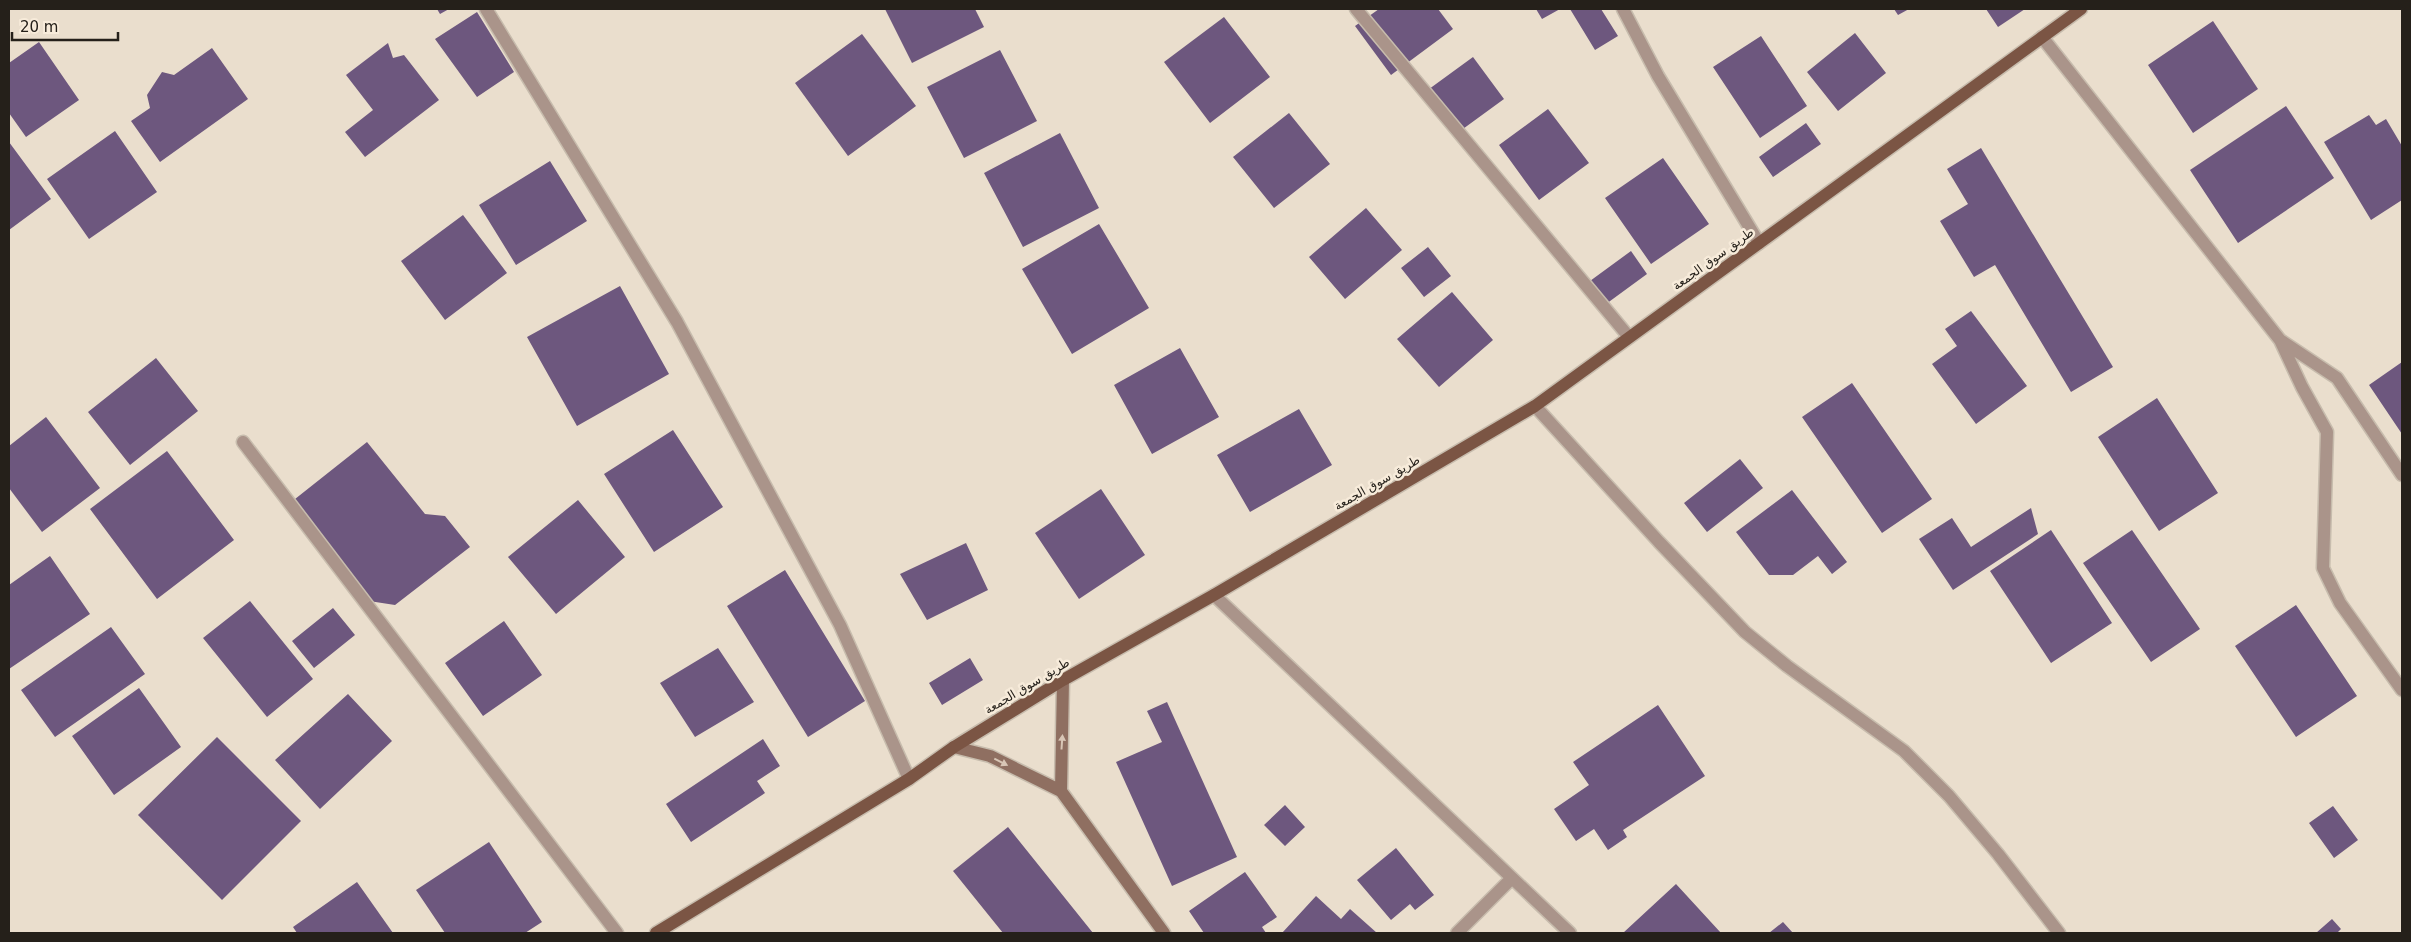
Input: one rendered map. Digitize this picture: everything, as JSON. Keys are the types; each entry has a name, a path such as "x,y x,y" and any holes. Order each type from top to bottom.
{"main road":[{"name":"طريق سوق الجمعة","path":"656,933 909,779 954,747 1063,680 1214,595 1535,406 2081,9"}],"street":[{"path":"486,9 677,322 840,625 909,779"},
{"path":"1356,9 1629,337"},
{"path":"1623,9 1658,76 1759,243"},
{"path":"2042,37 2280,340 2302,387 2328,432 2323,568 2340,603 2402,690"},
{"path":"2280,340 2337,378 2402,475"},
{"path":"1535,406 1659,542 1745,632 1787,666 1904,752 1949,796 1998,854 2059,933"},
{"path":"243,442 617,933"},
{"path":"1214,595 1570,933"},
{"path":"1061,790 1063,680"},
{"path":"954,747 990,756 1061,790 1164,933"},
{"path":"1457,933 1512,878"}],"building":[{"path":"437,9 449,9 440,14"},
{"path":"885,9 975,9 984,27 912,63"},
{"path":"1379,9 1438,9 1453,29 1391,75 1355,26"},
{"path":"1536,9 1560,9 1542,19"},
{"path":"1570,9 1601,9 1618,36 1595,50"},
{"path":"1894,9 1909,9 1898,15"},
{"path":"1986,9 2025,9 1998,27"},
{"path":"477,12 514,72 477,97 435,39"},
{"path":"1224,17 1270,77 1210,123 1164,62"},
{"path":"2213,21 2258,89 2193,133 2148,65"},
{"path":"1855,33 1886,73 1838,111 1807,72"},
{"path":"862,34 916,106 848,156 795,83"},
{"path":"1761,36 1807,106 1760,138 1713,67"},
{"path":"39,42 79,100 26,137 9,113 9,63"},
{"path":"388,43 393,58 404,55 439,100 365,157 345,132 373,110 346,75"},
{"path":"212,48 248,99 160,162 131,121 150,108 147,95 162,72 174,75"},
{"path":"1000,50 1037,121 964,158 927,87"},
{"path":"1473,57 1504,99 1456,134 1425,92"},
{"path":"2286,106 2334,178 2238,243 2190,170"},
{"path":"1548,109 1589,163 1539,200 1499,145"},
{"path":"1289,113 1330,164 1274,208 1233,157"},
{"path":"2369,115 2376,125 2386,119 2402,146 2402,200 2371,220 2324,142"},
{"path":"1806,123 1821,144 1773,177 1759,157"},
{"path":"115,131 157,192 89,239 47,179"},
{"path":"1060,133 1099,208 1023,247 984,173"},
{"path":"9,142 51,199 9,230"},
{"path":"1981,148 2113,367 2071,392 1995,265 1974,277 1940,221 1968,204 1947,169"},
{"path":"1663,158 1709,224 1651,264 1605,198"},
{"path":"550,161 587,221 516,265 479,205"},
{"path":"1366,208 1402,250 1345,299 1309,257"},
{"path":"463,215 507,273 445,320 401,261"},
{"path":"1099,224 1149,308 1072,354 1022,269"},
{"path":"1428,247 1451,276 1424,297 1401,268"},
{"path":"1631,251 1647,274 1606,304 1590,281"},
{"path":"620,286 669,374 577,426 527,337"},
{"path":"1452,292 1493,340 1439,387 1397,339"},
{"path":"1971,311 2027,386 1976,424 1932,364 1957,346 1945,329"},
{"path":"1180,348 1219,417 1152,454 1114,385"},
{"path":"156,358 198,411 130,465 88,412"},
{"path":"2402,362 2402,434 2369,385"},
{"path":"1852,383 1932,499 1882,533 1802,417"},
{"path":"2157,398 2218,493 2159,531 2098,437"},
{"path":"1299,409 1332,465 1250,512 1217,455"},
{"path":"46,417 100,488 42,532 9,488 9,446"},
{"path":"673,430 723,507 654,552 604,474"},
{"path":"367,442 425,514 445,516 470,547 395,605 369,601 290,503"},
{"path":"167,451 234,540 157,599 90,509"},
{"path":"1740,459 1763,488 1707,532 1684,503"},
{"path":"1101,489 1145,555 1079,599 1035,533"},
{"path":"1792,490 1847,562 1832,574 1818,556 1793,575 1769,575 1736,532"},
{"path":"578,500 625,557 556,614 508,557"},
{"path":"2031,508 2038,534 1953,590 1919,539 1952,518 1971,547"},
{"path":"2051,530 2112,623 2051,663 1990,571"},
{"path":"2132,530 2200,629 2151,662 2083,563"},
{"path":"966,543 988,590 927,620 900,574"},
{"path":"50,556 90,614 9,669 9,585"},
{"path":"785,570 865,701 808,737 727,606"},
{"path":"250,601 313,679 267,717 203,638"},
{"path":"2296,605 2357,696 2296,737 2235,646"},
{"path":"333,608 355,635 314,668 292,641"},
{"path":"504,621 542,675 483,716 445,663"},
{"path":"111,627 145,674 55,737 21,690"},
{"path":"718,648 754,702 695,737 660,683"},
{"path":"970,658 983,680 942,705 929,683"},
{"path":"139,688 181,747 114,795 72,736"},
{"path":"348,694 392,741 320,809 275,760"},
{"path":"1167,702 1237,857 1172,886 1116,762 1162,742 1147,711"},
{"path":"1658,705 1705,776 1623,830 1627,837 1608,850 1594,829 1576,841 1554,809 1589,785 1573,762"},
{"path":"217,737 301,821 222,900 138,815"},
{"path":"763,739 780,766 757,781 765,793 691,842 666,804"},
{"path":"1285,805 1305,827 1285,846 1264,825"},
{"path":"2333,806 2358,840 2334,858 2309,823"},
{"path":"1008,827 1093,933 1003,933 953,871"},
{"path":"489,842 542,922 525,933 445,933 416,890"},
{"path":"1396,848 1434,895 1415,910 1410,904 1391,920 1357,880"},
{"path":"1245,872 1277,917 1262,927 1266,933 1204,933 1189,911"},
{"path":"357,882 393,933 297,933 293,927"},
{"path":"1676,884 1721,933 1623,933"},
{"path":"1316,896 1341,919 1350,909 1377,933 1282,933"},
{"path":"2332,919 2341,929 2337,933 2316,933"},
{"path":"1783,922 1793,933 1769,933"}]}
